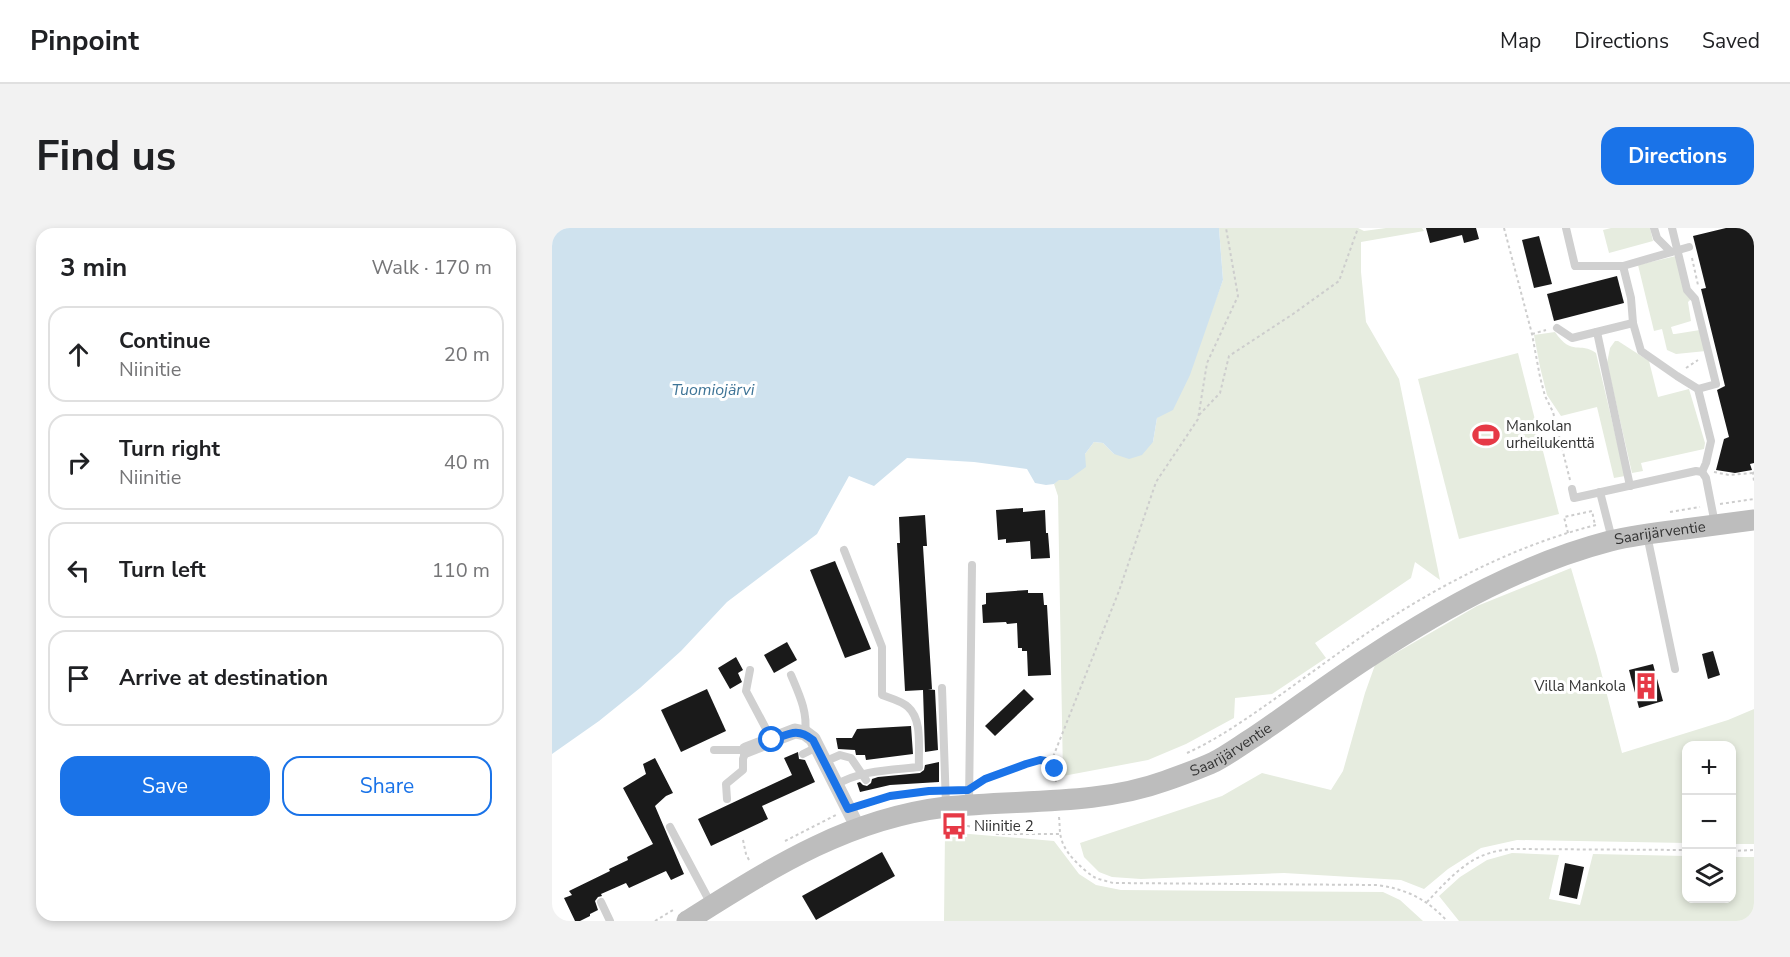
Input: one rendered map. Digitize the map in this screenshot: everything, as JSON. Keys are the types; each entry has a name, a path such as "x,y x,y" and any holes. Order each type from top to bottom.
{"main road":[{"name":"Saarijärventie","path":"680,915 711,906 804,851 853,818 886,818 945,808 968,798 1097,796 1164,782 1215,762 1373,654 1439,613 1610,532 1647,534 1713,515 1754,520"}],"street":[{"path":"746,750 795,731 805,733 813,740 810,750 824,762 853,818"}],"lane":[{"path":"1566,228 1575,266 1623,266 1689,247"},
{"path":"1654,228 1657,238 1674,251"},
{"path":"1672,228 1674,251 1687,290 1695,299 1716,384 1698,389"},
{"path":"1623,266 1631,298 1633,323 1641,351 1698,389 1711,441 1704,475 1713,515"},
{"path":"1557,328 1572,339 1633,323"},
{"path":"1597,332 1630,486"},
{"path":"1572,489 1574,498 1696,471 1704,475"},
{"path":"1600,492 1610,532"},
{"path":"1647,534 1675,669"},
{"path":"836,785 854,777 864,778 888,770 919,767 918,723 908,705 882,695 882,647 844,550"},
{"path":"968,798 972,565"},
{"path":"750,670 746,691 772,740"},
{"path":"791,675 805,709 807,721 805,733"},
{"path":"942,688 945,808"},
{"path":"714,750 746,750 743,770 726,784 727,799"},
{"path":"824,762 840,755 851,758 864,778"},
{"path":"670,827 711,906"},
{"path":"601,902 610,921"}],"path":[{"path":"1051,762 1119,591 1156,482 1198,419 1207,363 1238,296 1226,228"},
{"path":"1199,415 1220,393 1229,356 1339,281 1358,228"},
{"path":"1504,228 1532,334 1545,396 1553,412 1572,489"},
{"path":"1532,334 1546,330"},
{"path":"1677,376 1698,360 1710,356"},
{"path":"1712,471 1728,475 1753,473 1754,481"},
{"path":"1662,513 1713,515 1754,499"},
{"path":"1568,533 1564,517 1592,511 1596,525"},
{"path":"1183,755 1234,728 1357,640 1422,599 1480,567 1568,533 1596,525 1610,532"},
{"path":"968,798 985,779 1040,760 1051,762 1055,769 1056,782"},
{"path":"777,846 796,835 853,818 890,796 945,808 968,826 997,834 1060,834"},
{"path":"1059,822 1062,844 1083,869 1096,878 1113,883 1377,885 1396,888 1427,902 1447,921"},
{"path":"742,840 750,862"},
{"path":"1427,902 1461,869 1485,854 1511,849 1682,850"},
{"path":"1736,850 1754,850"},
{"path":"655,921 680,915"}],"shaded area":[{"path":"1219,228 1358,228 1364,231 1386,228 1422,228 1424,231 1361,242 1361,272 1366,322 1399,379 1440,580 1415,562 1411,578 1315,643 1326,658 1272,694 1235,698 1234,718 1186,744 1148,760 1063,776 1058,496 1054,484 1094,442 1103,443 1114,454 1153,442 1157,418 1210,315 1223,280"},
{"path":"1650,228 1653,241 1609,253 1603,230"},
{"path":"1676,256 1691,299 1688,302 1691,321 1671,327 1673,334 1700,330 1706,351 1676,354 1667,350 1662,329 1654,331 1638,265"},
{"path":"1555,332 1566,344 1596,353 1625,476 1614,478 1597,407 1561,416 1547,395 1534,335"},
{"path":"1615,341 1649,361 1658,397 1689,389 1705,443 1704,449 1641,463 1643,471 1632,473 1607,363 1610,348"},
{"name":"Mankolan urheilukenttä","path":"1518,353 1559,514 1459,539 1418,379"},
{"path":"1571,568 1622,753 1728,720 1754,709 1754,844 1736,844 1736,741 1682,741 1682,843 1517,840 1481,848 1448,869 1424,889 1401,880 1284,873 1141,879 1112,877 1099,872 1084,857 1080,843 1222,796 1262,773 1331,790 1343,771 1375,665 1477,606"},
{"path":"945,832 1054,841 1079,874 1096,885 1121,890 1383,892 1400,900 1423,921 944,921"},
{"path":"1512,853 1559,855 1549,899 1580,905 1593,854 1682,856 1682,903 1736,903 1736,857 1754,857 1754,921 1459,921 1439,896 1460,877 1487,860"}],"water":[{"name":"Tuomiojärvi","path":"552,228 1219,228 1223,280 1190,375 1173,410 1157,418 1153,442 1142,455 1129,459 1114,454 1103,443 1094,442 1085,454 1086,467 1068,480 1059,480 1054,484 1046,485 1035,483 1027,469 974,462 907,458 874,486 849,476 817,534 727,602 681,651 640,688 599,721 552,754"}],"building":[{"path":"1426,228 1476,228 1479,239 1464,243 1462,235 1430,243"},
{"path":"1726,228 1754,228 1754,463 1750,464 1752,470 1735,473 1716,470 1724,439 1729,437 1717,390 1725,386 1701,289 1706,288 1693,236"},
{"path":"1539,236 1552,284 1534,288 1522,240"},
{"path":"1617,276 1624,303 1554,321 1547,294"},
{"path":"1023,508 1023,512 1045,510 1050,558 1031,559 1030,541 1006,543 1006,539 998,540 996,510"},
{"path":"925,515 927,546 923,546 932,689 928,689 935,690 938,750 925,752 923,690 905,691 897,543 900,543 899,517"},
{"path":"835,561 871,649 845,658 810,570"},
{"path":"1028,590 1028,593 1043,593 1044,605 1047,605 1051,675 1028,676 1027,651 1018,648 1017,623 983,623 982,605 986,604 986,593"},
{"path":"787,642 797,660 774,673 764,655"},
{"path":"1713,651 1720,675 1708,679 1702,654"},
{"path":"736,657 743,670 738,673 742,682 730,689 718,668"},
{"name":"Villa Mankola","path":"1653,664 1663,701 1639,708 1629,670"},
{"path":"707,689 726,731 681,752 661,710"},
{"path":"1024,689 1034,699 995,736 985,726"},
{"path":"911,726 913,754 866,760 865,755 856,755 855,750 838,749 836,738 852,738 857,729"},
{"path":"798,752 799,759 805,760 815,782 762,806 768,819 711,846 698,819 792,775 784,758"},
{"path":"655,758 673,793 655,806 684,874 671,880 666,871 629,888 626,883 601,894 602,896 595,901 598,910 580,921 575,921 564,898 572,895 569,891 610,871 609,869 628,860 627,857 653,844 623,788 646,774 643,764"},
{"path":"939,762 939,782 890,785 860,792 857,783 860,782 867,786 872,779 878,777 920,773 924,770 925,765"},
{"path":"882,852 895,876 816,920 802,896"},
{"path":"1565,863 1584,867 1577,899 1559,895"}],"place":[{"name":"Mankolan urheilukenttä","path":"1486,435"},
{"name":"Villa Mankola","path":"1646,686"},
{"name":"Niinitie 2","path":"954,826"}],"route":[{"path":"772,740 795,731 805,733 813,740 848,809 890,796 929,791 968,790 985,779 1040,760 1051,762 1055,769"}]}
